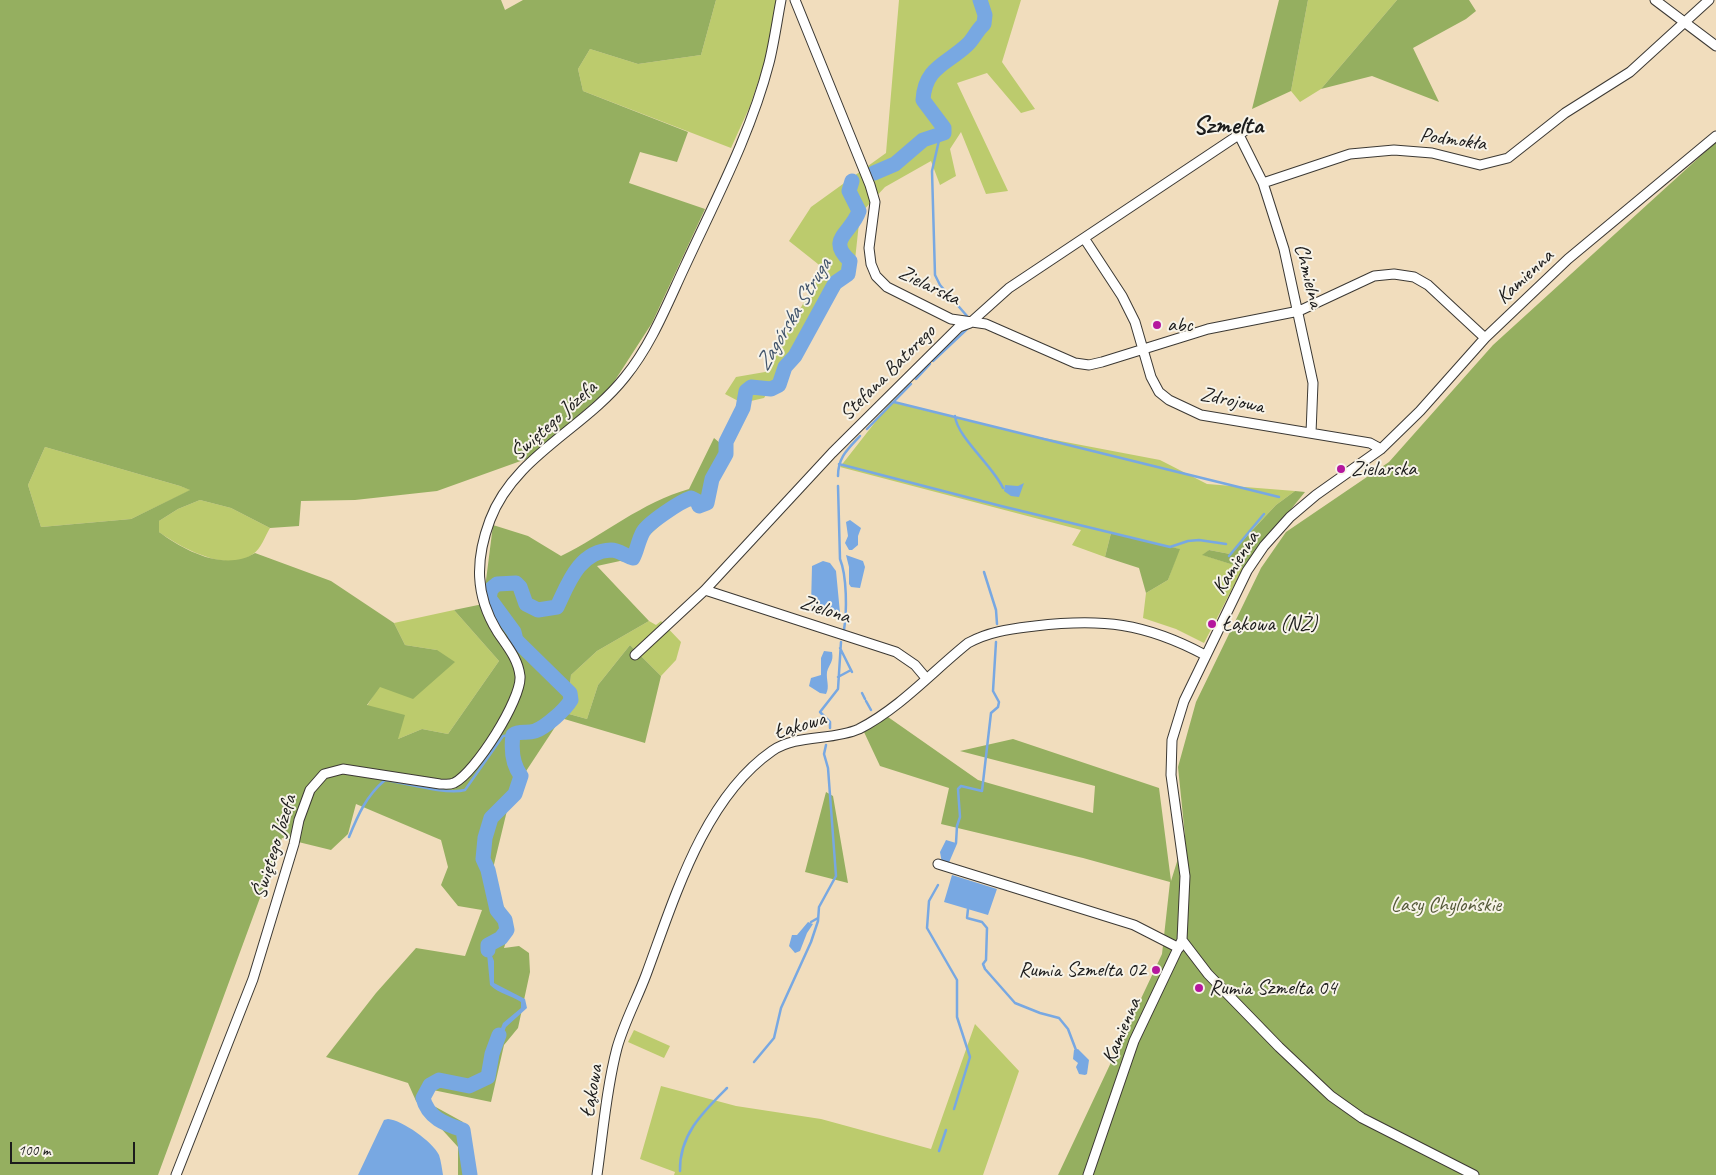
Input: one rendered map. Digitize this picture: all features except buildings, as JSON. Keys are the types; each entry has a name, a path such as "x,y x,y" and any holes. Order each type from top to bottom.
{"street":[{"name":"Świętego Józefa","path":"176,1175 253,979 294,844 299,820 310,790 324,774 343,769 440,784 454,783 473,765 508,715 518,696 520,684 518,665 486,609 479,580 489,522 506,491 532,460 612,392 641,354 660,321 736,154 768,64 781,0"},
{"name":"Zielarska","path":"795,0 870,185 875,202 870,248 871,264 876,276 887,287 951,319 986,324 1075,363 1090,365 1208,329 1299,310 1374,276 1394,274 1414,277 1428,285 1485,338"},
{"path":"1655,0 1716,46"},
{"name":"Podmokła","path":"1263,183 1350,154 1394,150 1432,153 1480,165 1508,158 1565,113 1630,72 1710,0"},
{"name":"Stefana Batorego","path":"634,655 705,590 799,487 959,327 970,323 1009,288 1252,126"},
{"name":"Chmielna","path":"1238,135 1263,183 1284,249 1299,310 1312,383 1312,434"},
{"name":"Kamienna","path":"1088,1175 1134,1041 1181,944 1185,876 1171,775 1170,752 1175,728 1205,655 1247,571 1273,535 1304,505 1381,449 1420,411 1485,338 1568,259 1716,136"},
{"name":"Zdrojowa","path":"1084,238 1122,296 1135,322 1151,377 1159,392 1185,408 1201,415 1370,443 1381,449"},
{"name":"Zielona","path":"705,590 876,644 902,656 915,665 926,678"},
{"name":"Łąkowa","path":"597,1175 607,1096 618,1048 675,897 719,806 756,762 774,750 795,743 857,730 881,716 968,643 984,634 1047,624 1109,622 1132,626 1173,640 1205,655"},
{"path":"938,864 1134,925 1181,944 1280,1047 1331,1096 1362,1118 1474,1175"}],"green space":[{"path":"0,0 501,0 505,10 523,0 716,0 701,55 638,64 590,49 578,69 583,91 688,132 677,162 640,152 629,183 705,209 652,323 610,388 529,458 437,491 355,500 301,501 299,526 270,528 231,508 200,500 178,509 159,521 159,532 181,546 206,557 218,560 231,560 255,553 331,581 394,623 405,645 437,650 455,662 413,699 380,687 367,705 405,715 398,739 422,729 448,734 499,661 454,610 483,604 493,525 528,536 561,556 639,510 689,489 714,438 720,443 720,470 704,501 683,506 659,526 645,539 643,551 633,563 620,561 597,566 649,621 597,651 571,675 570,685 573,692 569,714 587,719 598,685 630,645 661,676 645,743 561,718 511,794 490,881 512,922 504,948 519,946 529,953 530,972 518,1028 504,1045 491,1102 428,1089 432,1105 463,1122 476,1175 458,1175 458,1147 416,1101 408,1083 326,1057 376,993 416,948 465,956 482,910 458,906 441,885 448,867 441,840 356,804 348,834 331,850 282,838 158,1175 0,1175","holes":["45,447 190,490 131,519 41,527 28,485"]},
{"path":"716,0 777,0 765,61 750,106 731,148 583,91 578,69 590,49 638,64 701,55"},
{"path":"899,0 1021,0 1002,62 1035,109 1021,113 987,73 957,83 1008,191 986,194 961,132 950,149 956,176 940,185 931,161 885,187 860,214 854,269 764,398 742,403 725,394 736,377 765,372 823,268 789,241 811,207 886,153"},
{"path":"1279,0 1308,0 1291,91 1252,109"},
{"path":"1308,0 1397,0 1321,89 1300,102 1291,91"},
{"path":"1397,0 1469,0 1476,11 1466,19 1413,48 1439,102 1372,76 1321,89"},
{"name":"Lasy Chylońskie","path":"1716,142 1716,1175 1058,1175 1162,954 1170,882 1083,858 941,824 949,788 880,766 864,732 888,717 978,780 1093,813 1095,786 960,751 1013,739 1159,788 1171,881 1185,836 1178,767 1196,702 1261,568 1286,532 1389,462 1493,345"},
{"path":"891,402 1018,433 1160,460 1207,484 1295,491 1276,505 1230,554 1209,550 1203,555 1243,568 1204,643 1176,629 1143,618 1146,593 1168,580 1179,549 1111,533 1105,557 1072,545 1081,530 840,467"},
{"path":"45,447 191,490 131,519 41,527 28,485"},
{"path":"1295,491 1305,492 1243,568 1202,555 1209,550 1230,554 1276,505"},
{"path":"200,500 231,508 270,528 258,549 243,559 231,561 218,560 191,551 159,532 159,521 178,509"},
{"path":"1111,533 1180,549 1168,580 1146,593 1139,568 1105,557"},
{"path":"454,610 499,661 448,734 422,729 398,739 367,706 379,686 437,650 405,645 394,623"},
{"path":"649,621 656,625 661,621 681,642 676,660 661,676 630,645 598,685 587,719 569,714 573,693 570,685 571,675 597,651"},
{"path":"826,792 833,796 848,883 805,872"},
{"path":"975,1024 1019,1071 983,1175 674,1175 675,1172 640,1159 661,1086 736,1106 821,1119 931,1149"},
{"path":"634,1030 670,1046 664,1058 628,1042"}],"water":[{"path":"1024,483 1019,497 1011,496 1004,491 1005,485 1018,486"},
{"path":"850,520 861,528 858,536 858,545 852,550 849,550 845,543 848,536 846,522"},
{"path":"846,555 863,561 865,567 860,588 851,587 849,584 849,567"},
{"path":"823,561 830,563 836,571 840,613 814,610 811,606 812,566"},
{"path":"824,651 832,652 832,661 827,672 828,689 826,694 820,693 809,686 811,678 821,675 821,658"},
{"path":"946,840 956,843 947,864 942,863 940,852"},
{"path":"952,875 997,889 988,915 944,902"},
{"path":"808,922 813,924 807,933 800,951 795,953 789,946 792,935 797,935"},
{"path":"500,935 502,939 489,948 494,961 494,983 525,999 527,1008 506,1027 495,1055 491,1053 503,1023 521,1008 521,1002 490,985 486,943"},
{"path":"1078,1049 1089,1060 1087,1074 1085,1075 1079,1074 1076,1067 1078,1063 1073,1059 1074,1050"},
{"path":"388,1119 409,1127 436,1150 441,1162 443,1175 358,1175 384,1120"}],"waterway":[{"name":"Zagórska Struga","path":"874,173 895,164 923,140 944,133 944,128 923,100 925,89 928,80 938,67 967,45 984,24 985,15 980,0"},
{"path":"940,136 932,171 935,275 940,285 967,316"},
{"name":"Zagórska Struga","path":"488,950 488,945 501,938 507,930 505,920 497,910 488,870 483,859 485,838 491,818 515,794 521,776 513,757 513,735 532,732 544,726 555,718 571,700 570,693 516,640 514,632 489,598 491,589 497,584 516,583 520,587 526,604 538,610 557,607 570,579 583,562 591,556 611,550 633,558 643,532 658,518 691,498 697,501 699,506 707,503 712,479 726,454 726,442 743,408 746,391 751,387 771,389 779,385 785,367 795,356 835,283 848,274 850,261 843,253 840,242 859,211 849,191 852,181"},
{"path":"933,361 967,329"},
{"path":"916,379 930,364"},
{"path":"867,429 911,384"},
{"path":"894,402 1279,497"},
{"path":"955,416 962,433 992,470 1003,488"},
{"path":"838,476 838,469 842,458 860,436"},
{"path":"839,464 1170,547 1188,541 1199,540 1226,544"},
{"path":"838,486 840,559 846,594 844,630"},
{"path":"1229,556 1264,514"},
{"path":"984,572 996,610 997,624"},
{"path":"830,728 830,722 820,712 838,689 841,642"},
{"path":"947,864 956,843 957,826 960,817 958,789 961,786 982,791 991,713 998,707 999,702 993,691 996,642"},
{"path":"840,648 852,672"},
{"path":"838,677 851,670"},
{"path":"862,693 865,699"},
{"path":"866,701 871,710"},
{"path":"349,837 368,799 385,780 437,790 465,790 503,736 513,735"},
{"path":"754,1062 774,1038 781,1008 811,942 818,921 819,907 836,876 828,768 824,754 826,745"},
{"path":"938,885 929,901 927,928 957,980 957,1017 970,1057 954,1109"},
{"path":"968,909 967,918 982,922 987,928 986,960 983,964 985,969 1015,1003 1059,1018 1068,1029 1076,1050"},
{"path":"811,922 818,918"},
{"name":"Zagórska Struga","path":"470,1175 463,1130 438,1119 429,1111 423,1098 430,1085 439,1080 469,1086 488,1077 492,1054 499,1035"},
{"path":"680,1171 681,1158 688,1135 701,1115 727,1088"},
{"path":"939,1151 946,1130"}],"place":[{"name":"abc","path":"1157,325"},
{"name":"Zielarska","path":"1341,469"},
{"name":"Łąkowa (NŻ)","path":"1212,624"},
{"name":"Rumia Szmelta 02","path":"1156,970"},
{"name":"Rumia Szmelta 04","path":"1199,988"}],"district":[{"name":"Szmelta","path":"1228,126"}]}
